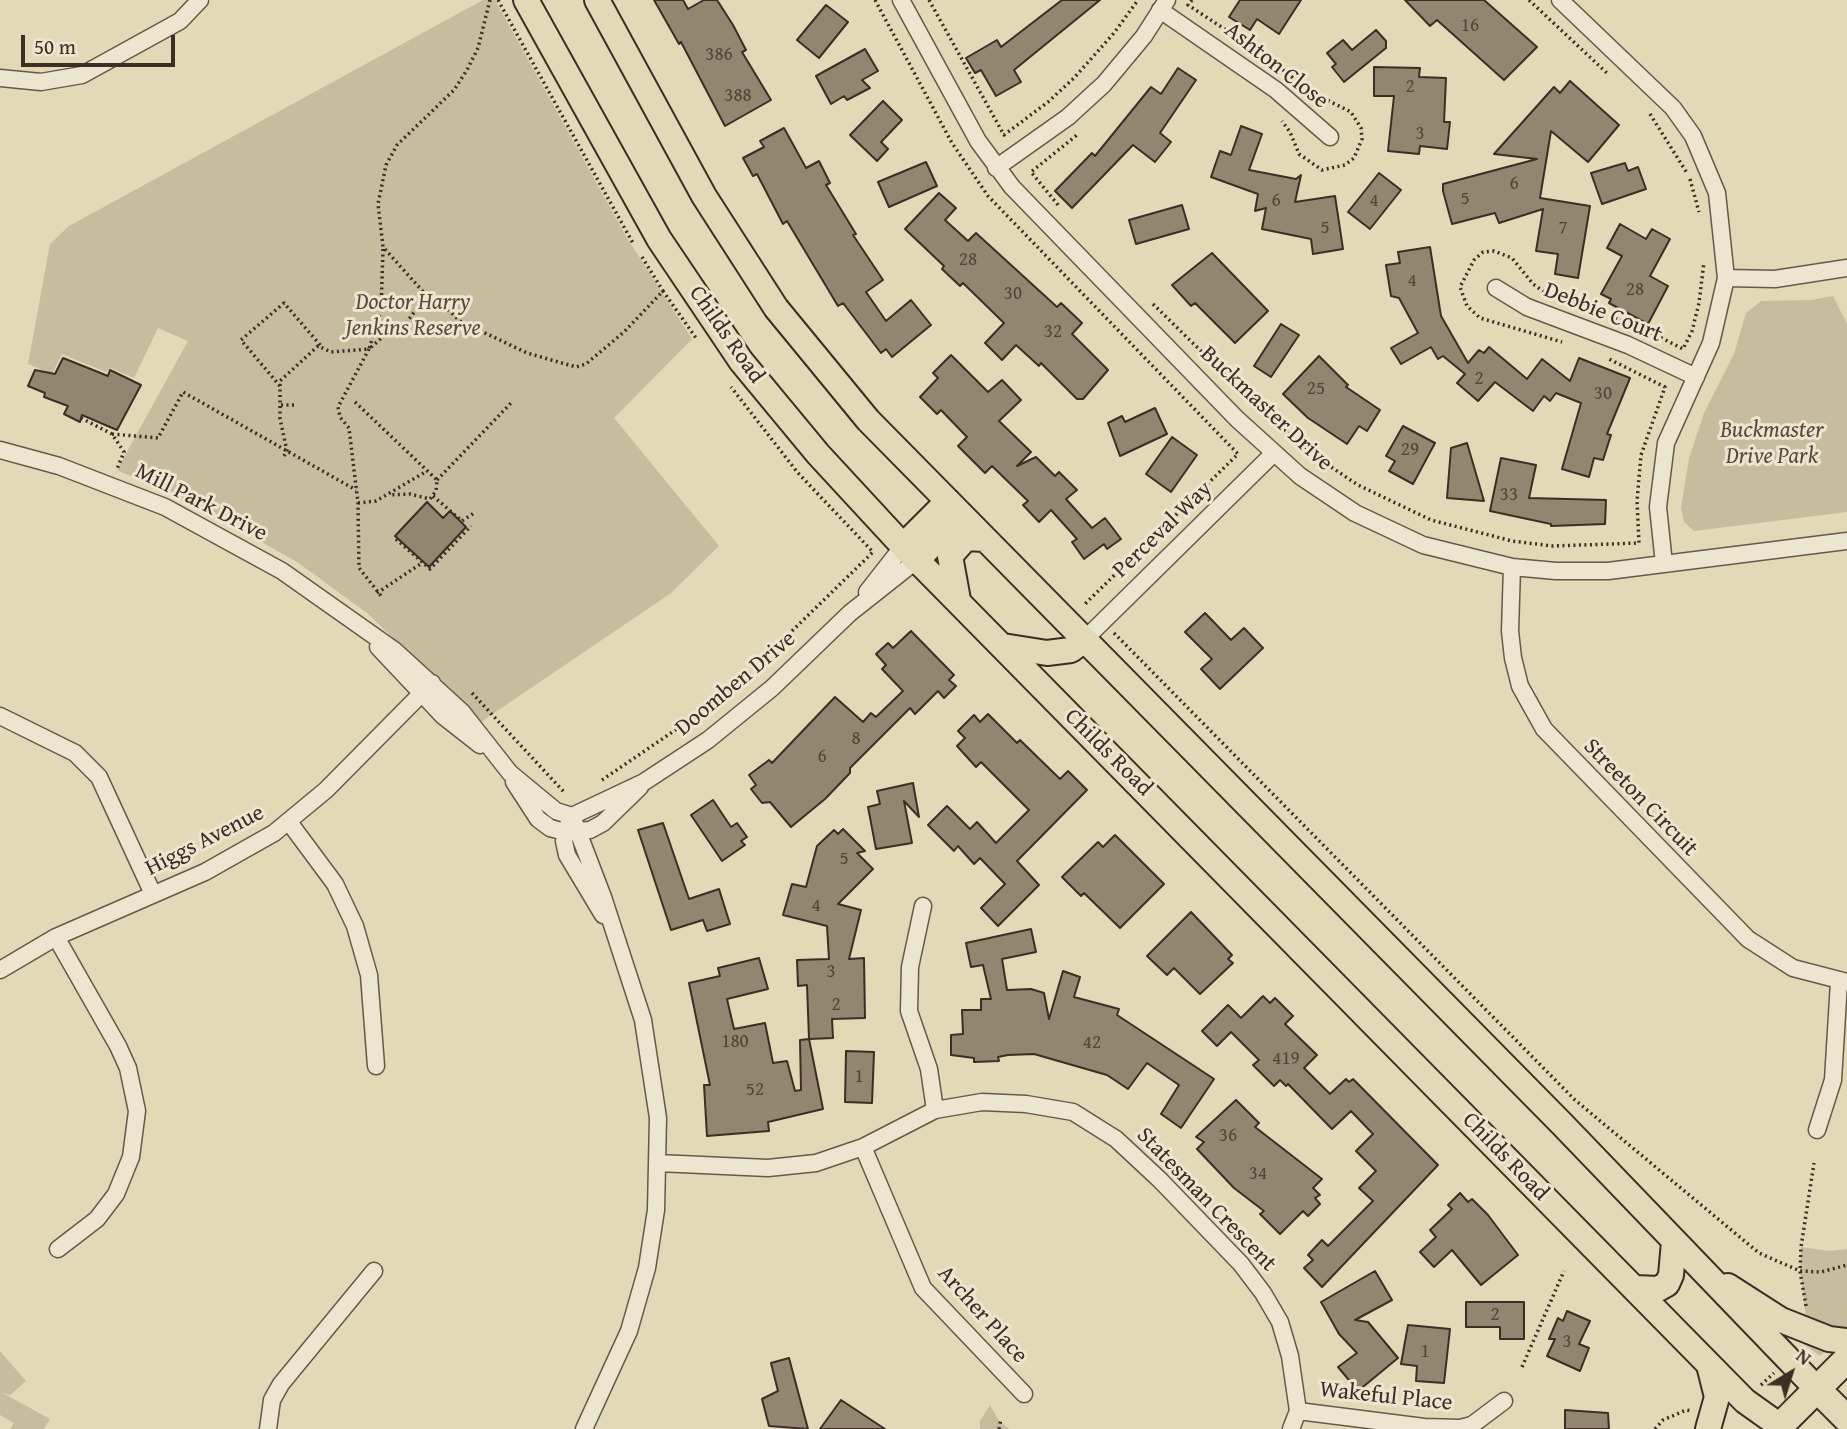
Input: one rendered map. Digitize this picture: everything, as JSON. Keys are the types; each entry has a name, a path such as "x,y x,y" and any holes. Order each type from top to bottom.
{"highway":[{"path":"1780,1428 1847,1359"},
{"path":"1817,1389 1847,1419"}],"main road":[{"name":"Childs Road","path":"526,0 659,239 741,361 818,454 910,553 1745,1401 1780,1428"},
{"path":"597,0 704,197 776,308 868,420 1562,1124 1817,1389"},
{"path":"910,553 955,508"},
{"path":"958,600 950,556 966,538 984,539"},
{"path":"1003,646 1047,653 1071,650 1084,640"},
{"path":"1636,1288 1658,1289 1667,1284 1671,1275 1674,1242"},
{"path":"1698,1267 1781,1320 1829,1339 1847,1341"},
{"path":"1708,1429 1717,1397 1709,1364"}],"street":[{"path":"0,78 41,82 82,75 180,21 200,0"},
{"name":"Buckmaster Drive","path":"901,0 978,141 996,168 1034,213 1274,453 1328,495 1389,530 1423,545 1513,567 1556,571 1608,571 1847,541"},
{"path":"1566,2 1656,89 1693,136 1717,193 1727,278 1711,343 1675,418 1662,461 1658,507 1664,564"},
{"path":"996,168 1068,117 1104,84 1144,36 1163,5"},
{"name":"Ashton Close","path":"1163,5 1330,137"},
{"path":"1727,278 1786,278 1847,268"},
{"name":"Debbie Court","path":"1496,288 1527,307 1615,340 1696,377"},
{"name":"Mill Park Drive","path":"0,450 112,484 207,527 310,590 365,632 394,650 427,689 462,712 490,752 510,773 556,811 572,816"},
{"name":"Perceval Way","path":"1084,640 1274,453"},
{"name":"Doomben Drive","path":"572,816 644,782 708,740 763,695 910,553"},
{"name":"Streeton Circuit","path":"1513,567 1510,631 1513,658 1520,686 1544,730 1748,939 1793,968 1843,982"},
{"name":"Higgs Avenue","path":"0,970 56,937 244,852 289,822 427,689"},
{"path":"0,716 75,753 99,777 153,894"},
{"name":"Mill Park Drive","path":"510,773 526,805 538,819 550,828 573,832"},
{"name":"Doomben Drive","path":"573,832 603,822 644,782"},
{"path":"572,816 573,832 567,855 575,872 612,928 630,977 651,1059 659,1118 656,1210 647,1268 629,1331 584,1429"},
{"path":"289,822 327,870 355,926 369,975 376,1066"},
{"path":"923,906 910,967 909,1011 929,1069 936,1110"},
{"path":"56,937 118,1046 128,1068 137,1111 131,1157 116,1194 97,1219 58,1249"},
{"path":"1817,1130 1833,1080 1843,982"},
{"name":"Statesman Crescent","path":"658,1163 792,1167 816,1163 863,1147 936,1110 982,1102 1026,1104 1073,1112 1116,1139 1241,1264 1263,1293 1280,1322 1290,1356 1298,1411 1292,1429"},
{"name":"Archer Place","path":"863,1147 923,1289 1024,1394"},
{"path":"268,1429 272,1400 281,1384 374,1271"},
{"name":"Wakeful Place","path":"1298,1411 1424,1427 1460,1428 1472,1424 1504,1401"}],"path":[{"path":"382,597 359,568 358,503 349,428 340,417 338,407 369,349 382,311 383,247 378,204 386,165 397,145 454,90 467,70 478,48 490,0"},
{"path":"498,0 619,220 701,346"},
{"path":"875,0 952,143 988,196 1238,454 1085,604"},
{"path":"929,0 1004,135 1048,102 1074,78 1114,33 1138,0"},
{"path":"1192,0 1188,5 1261,53 1313,93 1351,112 1361,128 1359,150 1345,166 1322,170 1314,167 1299,154 1290,132 1275,115"},
{"path":"1529,0 1618,83"},
{"path":"1643,106 1678,154 1690,180 1701,221"},
{"path":"1063,212 1031,172 1086,127"},
{"path":"383,247 427,296 440,302 460,321 527,353 576,366 586,364 607,349 663,291"},
{"path":"1549,295 1533,284 1512,258 1494,250 1483,253 1474,260 1460,288 1467,306 1480,318 1574,346"},
{"path":"1562,299 1644,329 1684,349 1699,303 1704,252"},
{"path":"287,451 283,442 280,381 318,346 331,352 369,349 385,335 401,330 427,296"},
{"path":"1149,299 1257,406 1329,466 1395,505 1431,520 1512,541 1564,546 1639,542 1637,501 1641,455 1665,387 1605,358"},
{"path":"281,386 241,340 284,303 322,348"},
{"path":"598,783 690,720 752,670 873,552 798,473 725,378"},
{"path":"81,418 112,433 158,438 183,392 356,490"},
{"path":"355,402 437,480"},
{"path":"389,495 410,494 430,499 437,480 511,403"},
{"path":"281,405 294,405"},
{"path":"112,433 124,452 112,484"},
{"path":"284,456 287,451"},
{"path":"358,503 376,501 389,495 427,471"},
{"path":"396,540 422,563 432,568 472,527 433,496"},
{"path":"465,520 474,513"},
{"path":"377,593 422,563"},
{"path":"1101,622 1574,1100 1742,1240 1775,1262 1800,1271 1821,1272 1847,1265"},
{"path":"472,693 569,797"},
{"path":"1800,1271 1815,1163"},
{"path":"1522,1367 1564,1272"},
{"path":"999,1429 1001,1419"}],"green space":[{"name":"Doctor Harry Jenkins Reserve","path":"483,0 495,0 627,238 692,339 614,418 719,546 671,593 481,722 367,613 297,562 207,511 117,470 188,341 158,328 134,378 111,368 106,372 62,354 52,374 28,364 50,244 69,226"},
{"name":"Buckmaster Drive Park","path":"1833,296 1847,324 1847,512 1694,531 1684,522 1681,508 1689,458 1704,413 1734,354 1746,313 1761,301 1812,300"},
{"path":"1801,1247 1829,1251 1847,1249 1847,1329 1820,1356 1804,1344 1808,1331 1800,1271"},
{"path":"0,1351 26,1381 10,1395 1,1392 50,1419 44,1429 10,1429 14,1423 0,1415"},
{"path":"990,1405 999,1421 1009,1429 980,1429 980,1421"}],"building":[{"path":"654,0 683,0 688,9 704,0 717,0 746,50 742,52 771,100 725,126 681,42 679,44"},
{"path":"1062,0 1100,0 1014,70 1021,82 996,96 981,70 975,73 966,58 997,40 1001,47"},
{"path":"1240,0 1301,0 1279,34 1257,19 1250,30 1229,17"},
{"path":"1405,0 1484,0 1537,47 1504,80 1437,20 1430,26"},
{"path":"826,5 848,22 819,58 797,40"},
{"path":"1376,30 1386,41 1386,48 1344,82 1332,67 1336,64 1327,53 1343,40 1352,50"},
{"path":"865,49 878,71 862,80 870,88 847,100 844,96 831,104 816,76"},
{"path":"1374,67 1420,68 1419,77 1446,78 1444,122 1450,122 1447,149 1420,146 1419,154 1388,151 1394,96 1374,96"},
{"path":"1178,68 1196,80 1160,133 1171,142 1155,162 1133,145 1072,208 1055,191 1092,153 1095,156 1151,87 1161,94"},
{"path":"1570,81 1619,125 1588,162 1551,131 1540,198 1590,206 1578,278 1555,274 1558,254 1536,251 1543,209 1499,223 1495,213 1452,224 1443,191 1443,184 1537,159 1494,154 1554,87 1560,93"},
{"path":"883,101 902,120 881,142 888,149 877,161 850,135"},
{"path":"1241,126 1262,134 1249,170 1296,179 1301,175 1295,202 1335,196 1343,249 1313,254 1311,239 1262,229 1266,208 1255,211 1258,194 1211,177 1220,151 1231,155"},
{"path":"784,128 806,168 819,161 830,183 826,185 856,234 853,235 883,280 866,292 886,321 911,300 931,325 892,357 886,349 881,353 843,303 838,306 787,221 783,224 757,174 753,176 743,158 764,147 760,141"},
{"path":"926,162 937,186 889,207 878,182"},
{"path":"1625,163 1628,171 1638,167 1646,189 1602,204 1591,173"},
{"path":"1379,173 1401,190 1370,229 1348,212"},
{"path":"939,193 956,208 945,220 968,241 976,233 1057,307 1061,303 1082,323 1072,334 1108,370 1083,399 1077,399 1041,363 1039,366 1016,345 1002,360 985,343 1004,323 963,283 960,286 942,269 944,266 905,229"},
{"path":"1182,205 1189,229 1136,244 1129,220"},
{"path":"1620,224 1646,239 1652,229 1670,239 1650,276 1668,286 1648,324 1609,303 1611,299 1601,294 1622,256 1607,248"},
{"path":"1430,247 1441,316 1468,363 1479,350 1484,353 1489,347 1527,379 1542,359 1570,381 1579,358 1630,378 1607,434 1611,435 1603,460 1594,458 1589,477 1562,469 1581,403 1556,393 1550,401 1544,396 1533,411 1495,382 1478,401 1457,383 1465,374 1443,356 1438,359 1431,347 1401,364 1391,348 1418,333 1399,298 1391,296 1386,265 1400,263 1398,252"},
{"path":"1212,253 1268,311 1235,343 1195,303 1191,306 1172,285"},
{"path":"1281,324 1299,335 1271,377 1254,366"},
{"path":"951,355 988,392 1002,380 1021,400 999,421 1031,452 1017,466 1036,457 1055,476 1059,472 1077,490 1066,499 1092,528 1105,518 1121,539 1107,549 1104,544 1084,559 1072,542 1077,539 1051,510 1039,522 1023,505 1028,501 992,466 985,473 958,446 967,437 941,410 937,414 920,397 938,378 933,373"},
{"path":"1319,356 1348,385 1346,387 1380,410 1367,431 1359,426 1347,444 1308,418 1283,394"},
{"path":"63,358 108,376 110,370 141,385 117,430 82,415 80,422 64,414 68,406 44,397 45,393 28,386 35,370 55,374"},
{"path":"1155,408 1167,434 1120,456 1108,423 1122,416 1125,422"},
{"path":"1403,426 1435,443 1413,484 1389,471 1395,461 1386,456"},
{"path":"1172,437 1197,455 1171,492 1146,474"},
{"path":"1467,443 1484,501 1447,498 1451,448"},
{"path":"1501,458 1536,465 1529,498 1606,500 1605,524 1551,526 1490,511"},
{"path":"427,502 443,518 450,511 466,527 429,567 395,536"},
{"path":"1205,613 1231,640 1244,628 1263,648 1220,689 1201,669 1212,659 1185,632"},
{"path":"911,631 954,675 949,680 956,686 944,698 938,691 915,714 910,708 850,768 850,773 825,799 791,827 770,802 762,803 751,789 756,785 749,775 769,760 772,763 835,697 863,722 871,713 876,717 903,691 882,669 886,665 876,654 888,643 893,648"},
{"path":"988,714 1017,743 1020,740 1060,779 1068,771 1087,790 1017,861 1039,885 998,926 981,908 1005,884 980,858 974,864 958,846 954,851 928,825 947,806 970,829 977,822 996,843 1029,810 981,762 976,767 957,746 965,738 958,731 974,715 980,722"},
{"path":"913,783 919,817 904,801 912,843 876,849 868,807 880,804 877,791"},
{"path":"713,800 731,827 737,823 747,837 741,841 745,845 722,861 691,815"},
{"path":"663,823 689,899 719,889 730,924 707,931 703,920 671,930 638,830"},
{"path":"843,829 865,851 857,853 873,869 838,904 861,910 849,959 864,958 865,1018 832,1019 833,1038 809,1039 807,985 798,986 797,960 829,959 827,926 783,915 792,884 806,887 817,846 834,830 838,834"},
{"path":"1115,835 1164,884 1120,928 1084,893 1081,896 1062,877 1098,842 1103,847"},
{"path":"1191,912 1232,955 1228,959 1233,963 1200,994 1174,968 1167,975 1147,956"},
{"path":"1031,929 1036,952 1002,959 1007,990 1031,989 1044,993 1049,1019 1063,971 1080,977 1074,997 1119,1009 1117,1015 1214,1079 1181,1128 1161,1114 1179,1085 1147,1063 1128,1089 1107,1075 1034,1054 1008,1055 998,1057 999,1061 974,1062 974,1058 951,1055 951,1035 963,1034 962,1010 981,1010 981,999 991,999 983,965 971,967 966,943"},
{"path":"759,958 768,989 727,999 734,1029 765,1023 773,1063 787,1061 795,1091 801,1090 800,1040 809,1039 823,1109 768,1122 769,1131 707,1136 704,1085 710,1085 689,983 720,976 718,968"},
{"path":"1263,996 1270,1003 1275,998 1293,1016 1285,1024 1317,1055 1304,1068 1330,1094 1346,1079 1349,1082 1353,1079 1438,1165 1322,1287 1304,1268 1313,1260 1308,1255 1322,1240 1328,1246 1373,1201 1359,1188 1376,1171 1356,1151 1373,1134 1351,1111 1332,1129 1288,1084 1286,1086 1280,1080 1274,1086 1253,1065 1259,1060 1231,1032 1217,1046 1202,1031 1228,1005 1241,1018"},
{"path":"846,1051 874,1052 872,1103 845,1102"},
{"path":"1236,1100 1259,1123 1255,1127 1322,1179 1313,1188 1320,1195 1315,1198 1320,1204 1308,1216 1303,1211 1280,1234 1260,1214 1264,1211 1234,1188 1197,1149 1204,1142 1196,1137"},
{"path":"1460,1193 1468,1202 1472,1199 1488,1215 1518,1255 1481,1285 1452,1250 1434,1267 1420,1252 1436,1237 1430,1230 1452,1209 1448,1205"},
{"path":"1375,1271 1392,1300 1355,1320 1368,1322 1398,1358 1358,1391 1338,1367 1357,1353 1339,1334 1321,1302"},
{"path":"1466,1302 1524,1302 1524,1339 1500,1339 1500,1327 1466,1327"},
{"path":"1567,1311 1590,1321 1579,1344 1589,1348 1580,1371 1547,1356 1555,1339 1549,1339 1558,1318 1563,1321"},
{"path":"1408,1325 1450,1329 1444,1383 1416,1381 1417,1366 1401,1364"},
{"path":"789,1358 808,1429 769,1426 762,1399 778,1391 771,1363"},
{"path":"841,1400 885,1429 820,1429"},
{"path":"1565,1410 1608,1413 1609,1429 1565,1429"}]}
